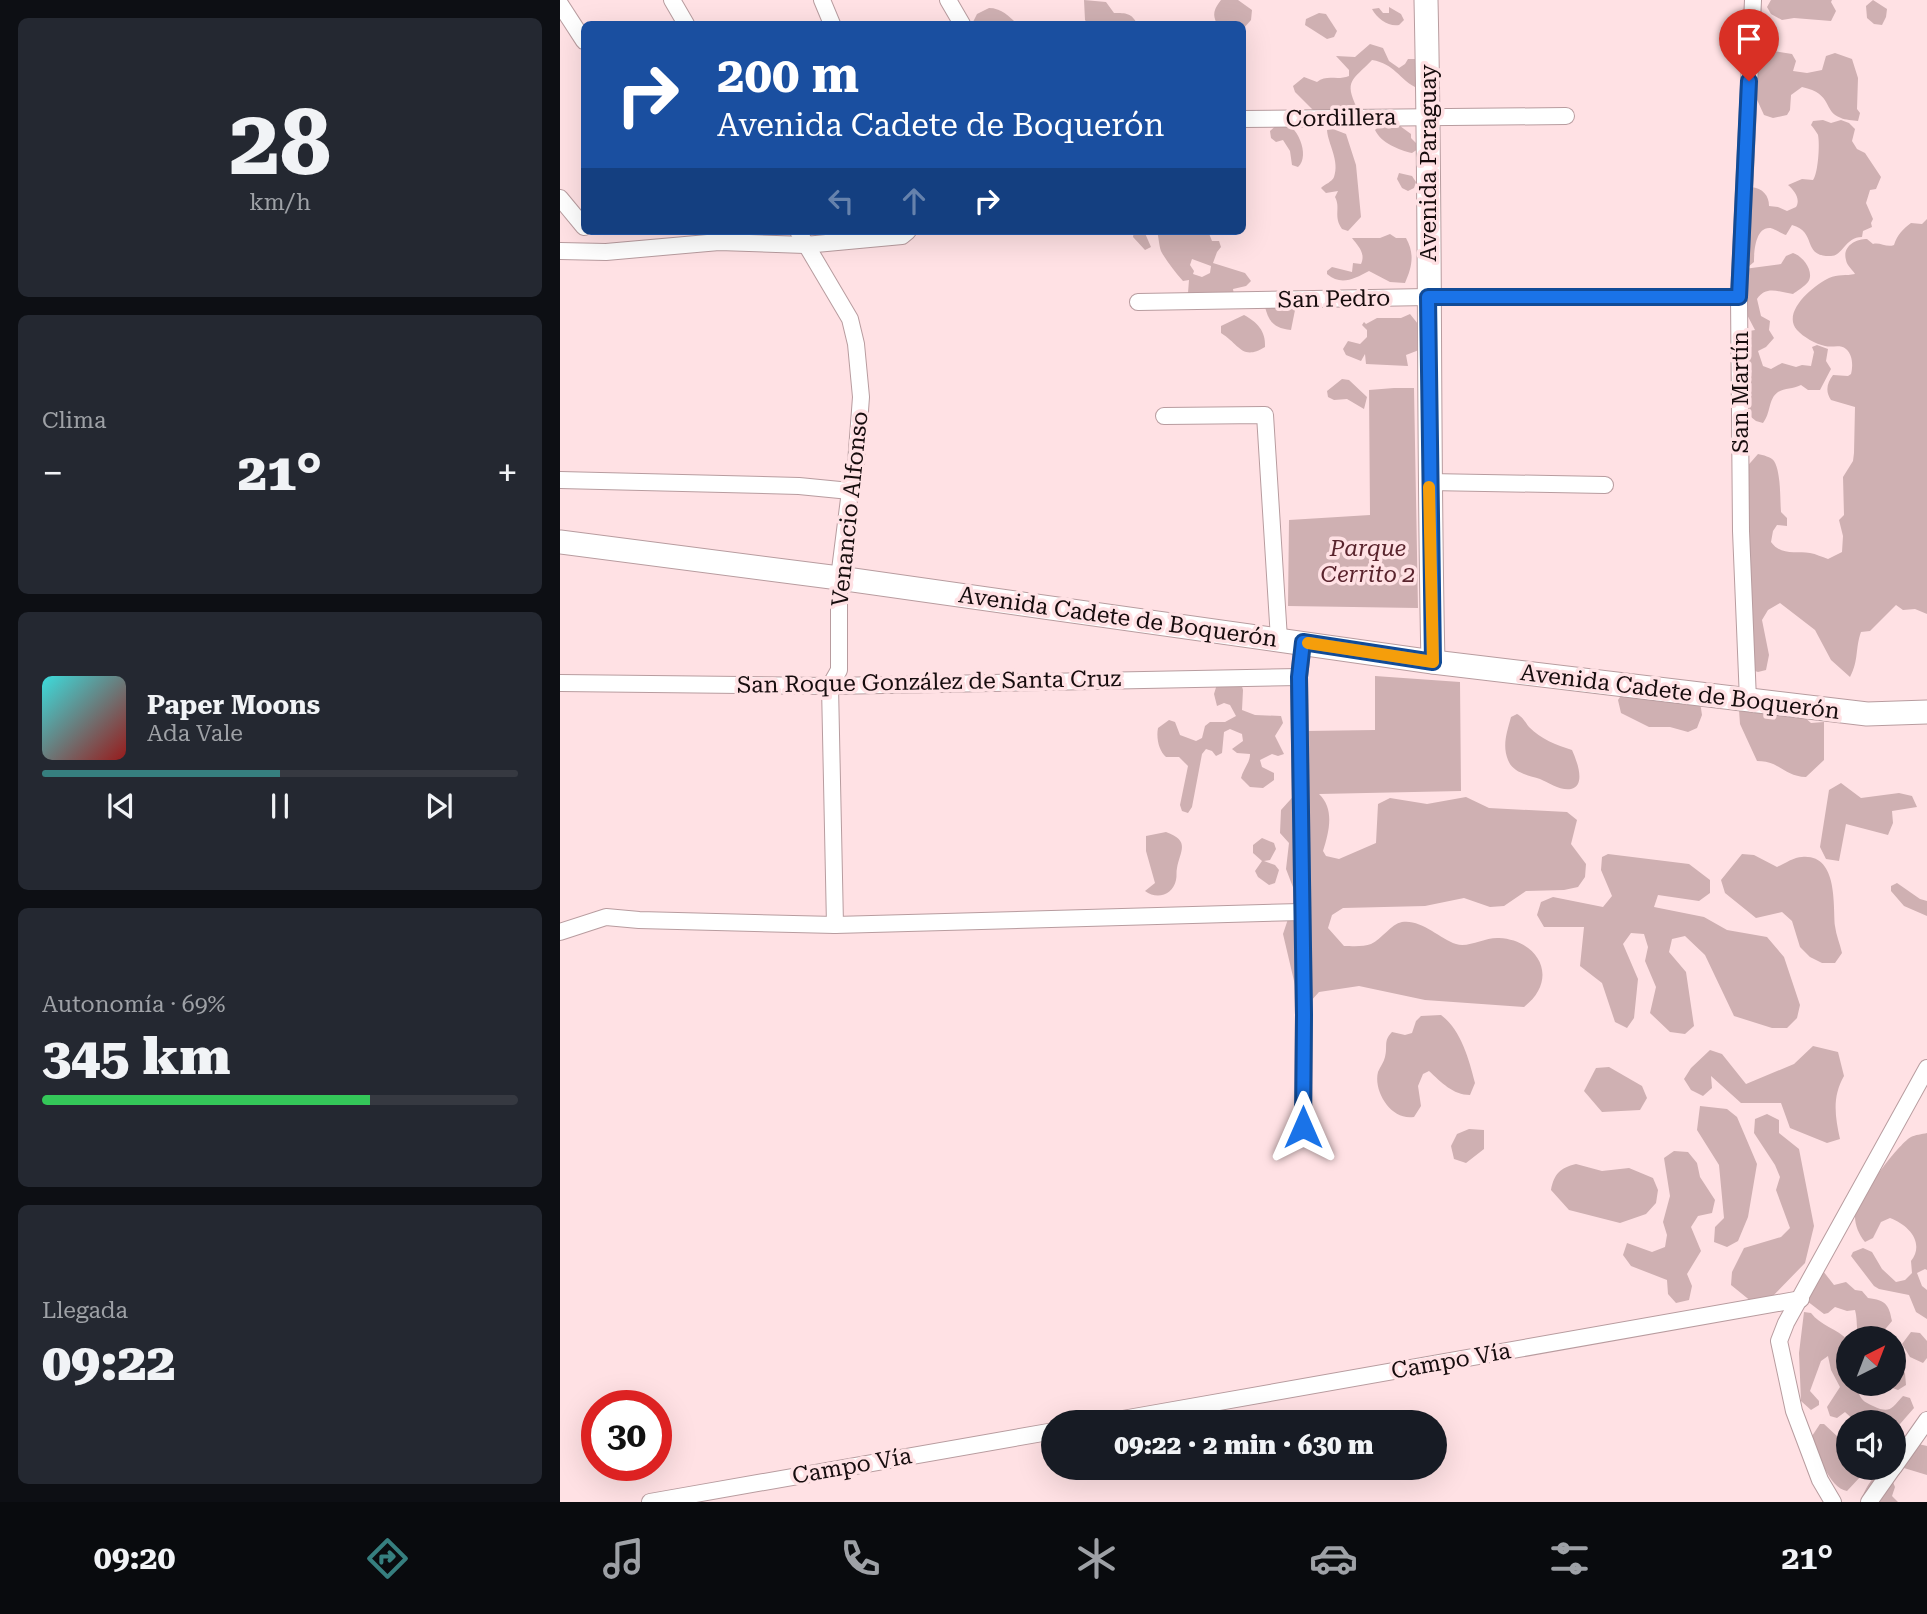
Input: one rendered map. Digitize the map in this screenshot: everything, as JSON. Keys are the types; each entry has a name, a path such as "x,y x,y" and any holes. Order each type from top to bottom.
{"main road":[{"name":"Avenida Paraguay","path":"1426,0 1433,662"},
{"name":"Avenida Cadete de Boquerón","path":"560,542 839,578 1433,662 1867,714 1927,712"}],"street":[{"path":"672,0 684,21"},
{"path":"822,0 831,21"},
{"name":"San Martín","path":"1748,700 1741,531 1739,297 1753,0"},
{"path":"954,2 961,21"},
{"path":"560,4 581,36"},
{"name":"Cordillera","path":"1246,119 1566,116"},
{"path":"560,198 581,223"},
{"path":"591,235 606,252"},
{"path":"560,251 606,252 716,236 801,238 903,235"},
{"name":"Venancio Alfonso","path":"801,238 850,318 856,344 861,397 855,477 850,491 839,578 839,670 830,686 835,925"},
{"name":"San Pedro","path":"1138,302 1428,297 1739,297"},
{"path":"1164,416 1265,415 1279,639"},
{"path":"560,480 799,486 850,491"},
{"path":"1429,482 1605,485"},
{"path":"1303,642 1299,677 1303,1127"},
{"name":"San Roque González de Santa Cruz","path":"560,683 830,686 1299,677"},
{"path":"560,920 601,918 835,925 1301,912"},
{"path":"560,932 601,918"},
{"path":"1833,1502 1820,1480 1794,1411 1779,1341 1786,1323 1927,1068"},
{"name":"Campo Vía","path":"1173,1410 1801,1299"},
{"path":"1906,1450 1927,1420"},
{"name":"Campo Vía","path":"650,1502 1041,1433"},
{"path":"1868,1502 1884,1480"}],"green space":[{"path":"1084,0 1106,2 1114,13 1128,14 1135,21 1086,21"},
{"path":"1221,0 1238,0 1252,10 1251,20 1246,26 1246,21 1216,21 1217,6"},
{"path":"1771,0 1832,0 1836,11 1831,21 1794,18 1782,20 1771,14 1767,7"},
{"path":"1873,0 1887,9 1882,25 1874,24 1867,18 1866,6"},
{"path":"1389,7 1401,14 1404,20 1399,25 1384,22 1372,9 1379,8 1383,13 1389,13"},
{"path":"993,8 1014,21 974,21 977,14"},
{"path":"1319,13 1326,14 1337,31 1334,37 1327,39 1305,25 1306,19"},
{"path":"1370,44 1383,48 1389,61 1399,68 1408,59 1415,59 1419,64 1421,84 1415,87 1391,68 1372,60 1352,81 1351,92 1357,108 1346,115 1320,117 1295,92 1293,86 1304,77 1317,82 1325,78 1349,76 1349,70 1336,56 1355,57"},
{"path":"1767,50 1792,54 1796,61 1793,71 1807,73 1822,70 1826,56 1835,53 1852,59 1858,78 1858,121 1835,115 1819,94 1802,87 1791,95 1787,115 1773,118 1764,115 1748,80 1757,57"},
{"path":"1813,121 1849,123 1855,129 1852,141 1857,149 1865,153 1881,177 1876,189 1870,190 1866,203 1873,219 1872,227 1863,231 1862,237 1852,240 1839,253 1831,256 1816,253 1800,228 1792,225 1786,235 1771,228 1765,229 1758,236 1754,262 1748,267 1751,187 1764,193 1769,206 1787,211 1796,207 1797,198 1788,185 1802,179 1813,180 1815,177 1819,139 1811,125"},
{"path":"1280,122 1292,127 1300,140 1303,155 1298,167 1292,165 1290,151 1283,140 1276,142 1271,138 1270,131"},
{"path":"1382,123 1400,126 1411,134 1418,149 1412,153 1386,142 1375,130"},
{"path":"1333,129 1346,134 1356,165 1361,217 1348,231 1342,229 1338,220 1335,197 1338,191 1326,193 1321,188 1333,179 1335,171 1335,159 1327,130"},
{"path":"1399,173 1412,176 1416,182 1414,188 1408,191 1402,188 1397,179"},
{"path":"1927,219 1927,614 1915,609 1903,610 1896,605 1870,631 1861,632 1850,677 1831,660 1815,630 1780,603 1768,610 1762,620 1769,655 1766,670 1752,670 1744,470 1758,454 1771,458 1776,466 1781,512 1787,518 1787,526 1777,525 1771,542 1784,551 1810,553 1828,559 1842,552 1843,536 1839,520 1844,515 1843,477 1853,461 1854,453 1855,407 1831,400 1828,393 1829,381 1833,375 1851,374 1850,354 1844,348 1821,345 1800,333 1793,323 1796,307 1808,293 1829,278 1855,274 1845,255 1851,244 1867,239 1873,244 1894,245 1908,225 1922,224"},
{"path":"1390,234 1396,238 1406,238 1411,250 1411,266 1405,283 1390,282 1369,271 1353,279 1342,280 1327,274 1332,267 1352,272 1353,263 1361,264 1362,253 1352,238 1380,238"},
{"path":"1146,235 1151,247 1145,250 1133,237"},
{"path":"1158,235 1210,235 1212,241 1219,241 1221,247 1213,263 1245,273 1251,281 1246,286 1233,289 1234,295 1183,296 1188,293 1189,280 1183,281 1161,251","holes":["1192,259 1211,266 1210,273 1202,277 1193,274 1190,265"]},
{"path":"1793,253 1801,257 1807,265 1810,278 1807,284 1793,294 1769,291 1757,299 1761,316 1770,321 1769,330 1774,338 1758,351 1763,366 1771,369 1782,363 1796,367 1811,366 1814,352 1812,347 1817,345 1828,349 1826,361 1831,369 1820,390 1808,390 1801,385 1778,392 1763,423 1746,413 1744,332 1755,330 1743,307 1744,269 1781,264 1786,256"},
{"path":"1293,304 1295,310 1291,330 1281,328 1268,317 1265,307"},
{"path":"1410,314 1426,334 1419,350 1406,355 1408,366 1366,364 1365,354 1361,361 1346,355 1343,349 1348,341 1360,344 1367,337 1367,330 1362,325 1364,322 1366,324 1377,318 1401,318"},
{"path":"1244,315 1257,324 1264,336 1265,347 1257,351 1242,350 1221,333 1221,326"},
{"path":"1342,379 1349,380 1367,397 1364,409 1347,399 1334,400 1328,397 1327,391"},
{"name":"Parque Cerrito 2","path":"1414,388 1418,608 1288,606 1289,520 1370,515 1369,390"},
{"path":"1375,676 1460,682 1461,791 1319,794 1329,814 1329,829 1323,851 1326,856 1339,859 1376,843 1378,804 1390,798 1427,804 1466,797 1489,808 1567,812 1577,820 1571,844 1586,864 1585,877 1578,887 1526,891 1504,906 1490,907 1464,898 1425,906 1343,908 1332,915 1328,928 1344,946 1371,944 1402,922 1416,923 1461,945 1494,938 1513,940 1534,953 1542,973 1541,985 1524,1007 1425,1000 1359,986 1319,992 1310,1002 1298,998 1283,934 1296,895 1286,869 1289,843 1280,833 1281,810 1299,790 1305,731 1375,730"},
{"path":"1218,681 1241,683 1242,710 1255,715 1281,716 1283,723 1275,736 1284,754 1272,754 1260,760 1262,767 1274,773 1274,780 1263,788 1250,787 1241,778 1250,754 1237,753 1232,749 1243,741 1242,734 1230,729 1224,732 1222,753 1216,756 1206,749 1202,754 1192,807 1188,813 1182,811 1180,805 1188,766 1179,757 1166,757 1159,744 1158,728 1169,720 1175,722 1180,735 1196,741 1202,738 1205,726 1210,722 1225,722 1236,716 1230,705 1224,703 1217,706 1214,694"},
{"path":"1622,694 1700,702 1702,715 1697,728 1688,732 1670,727 1649,727 1621,713 1618,700"},
{"path":"1785,700 1811,723 1824,722 1824,760 1806,777 1792,774 1771,763 1757,761 1740,724 1739,710"},
{"path":"1517,714 1539,735 1572,750 1579,771 1576,787 1559,788 1513,768 1505,749 1511,717"},
{"path":"1841,783 1861,798 1899,793 1912,796 1917,807 1892,811 1893,823 1888,835 1846,824 1839,861 1826,859 1820,847 1829,790"},
{"path":"1166,832 1179,839 1182,847 1172,889 1164,894 1154,895 1145,891 1155,883 1146,851 1146,836"},
{"path":"1262,838 1274,843 1276,849 1270,860 1264,861 1275,865 1279,870 1275,883 1269,885 1258,877 1255,871 1262,861 1253,853 1253,845"},
{"path":"1608,854 1689,864 1710,880 1710,893 1699,901 1658,895 1654,907 1704,917 1727,930 1767,937 1784,957 1800,1005 1797,1018 1787,1028 1772,1028 1734,1016 1705,955 1685,936 1672,939 1669,952 1686,972 1694,1026 1685,1034 1670,1032 1650,1013 1656,987 1645,961 1648,947 1644,934 1631,933 1623,944 1638,979 1634,1018 1627,1028 1615,1022 1602,983 1580,966 1584,927 1544,927 1537,915 1541,902 1553,897 1603,907 1612,896 1601,870 1602,857"},
{"path":"1742,854 1754,855 1777,867 1802,857 1814,858 1822,863 1831,882 1836,929 1842,953 1835,963 1822,963 1810,957 1800,947 1792,921 1782,912 1756,918 1725,893 1721,880"},
{"path":"1897,883 1927,901 1927,916 1904,906 1891,891 1891,886"},
{"path":"1441,1015 1454,1029 1467,1055 1475,1083 1470,1095 1453,1090 1429,1071 1423,1074 1418,1086 1421,1106 1414,1117 1398,1114 1391,1110 1378,1088 1378,1072 1385,1057 1388,1038 1392,1032 1405,1035 1412,1033 1421,1016"},
{"path":"1813,1046 1838,1052 1844,1076 1836,1107 1840,1139 1827,1143 1790,1128 1781,1103 1741,1103 1711,1076 1712,1088 1703,1096 1691,1090 1684,1079 1691,1068 1710,1050 1722,1054 1746,1084 1794,1064"},
{"path":"1609,1067 1642,1086 1647,1098 1640,1110 1602,1112 1584,1091 1596,1068"},
{"path":"1700,1106 1727,1109 1737,1117 1757,1164 1748,1217 1738,1241 1727,1247 1714,1242 1715,1227 1724,1218 1719,1165 1697,1130"},
{"path":"1767,1114 1779,1120 1779,1133 1799,1149 1814,1226 1805,1263 1766,1303 1752,1302 1731,1285 1732,1272 1744,1248 1781,1237 1790,1228 1776,1190 1780,1177 1754,1133 1755,1119"},
{"path":"1469,1129 1484,1130 1484,1149 1466,1163 1454,1159 1451,1146 1457,1134"},
{"path":"1927,1133 1927,1270 1917,1273 1922,1286 1927,1290 1927,1319 1916,1312 1909,1295 1874,1286 1851,1256 1853,1252 1863,1248 1872,1252 1882,1269 1896,1282 1905,1280 1912,1273 1911,1261 1915,1254 1916,1241 1909,1230 1890,1218 1881,1222 1873,1238 1865,1242 1855,1217 1869,1187 1897,1150 1911,1137"},
{"path":"1674,1151 1688,1152 1697,1163 1700,1177 1715,1200 1712,1213 1698,1216 1691,1227 1701,1251 1687,1274 1692,1286 1689,1300 1676,1303 1668,1294 1667,1280 1631,1266 1623,1255 1627,1243 1652,1252 1665,1247 1667,1235 1663,1222 1670,1196 1664,1158"},
{"path":"1576,1164 1602,1171 1629,1168 1653,1178 1658,1190 1656,1203 1646,1214 1620,1223 1569,1210 1551,1190 1559,1172"},
{"path":"1823,1271 1834,1285 1846,1282 1855,1290 1862,1291 1868,1298 1886,1304 1892,1321 1888,1326 1857,1326 1855,1310 1847,1311 1835,1307 1824,1314 1807,1301 1806,1296"},
{"path":"1804,1312 1811,1313 1836,1331 1836,1379 1828,1356 1821,1361 1810,1391 1819,1401 1819,1405 1811,1410 1801,1401 1799,1353"},
{"path":"1911,1332 1920,1333 1927,1341 1927,1358 1923,1363 1910,1357 1906,1350 1906,1339"},
{"path":"1836,1393 1836,1396 1860,1396 1864,1402 1887,1410 1836,1410 1836,1418 1830,1416 1827,1407"},
{"path":"1903,1396 1910,1398 1914,1408 1906,1417 1906,1410 1887,1410"},
{"path":"1820,1424 1824,1424 1836,1435 1836,1480 1857,1480 1847,1491 1829,1476 1812,1436"},
{"path":"1914,1443 1927,1446 1927,1475 1906,1469 1906,1445"},
{"path":"1872,1480 1892,1480 1895,1487 1892,1496 1898,1502 1861,1502"}],"slow traffic":[{"path":"1308,643 1433,662 1429,487"}],"route":[{"path":"1303,1127 1299,677 1303,642 1433,662 1428,297 1739,297 1749,81"}]}
